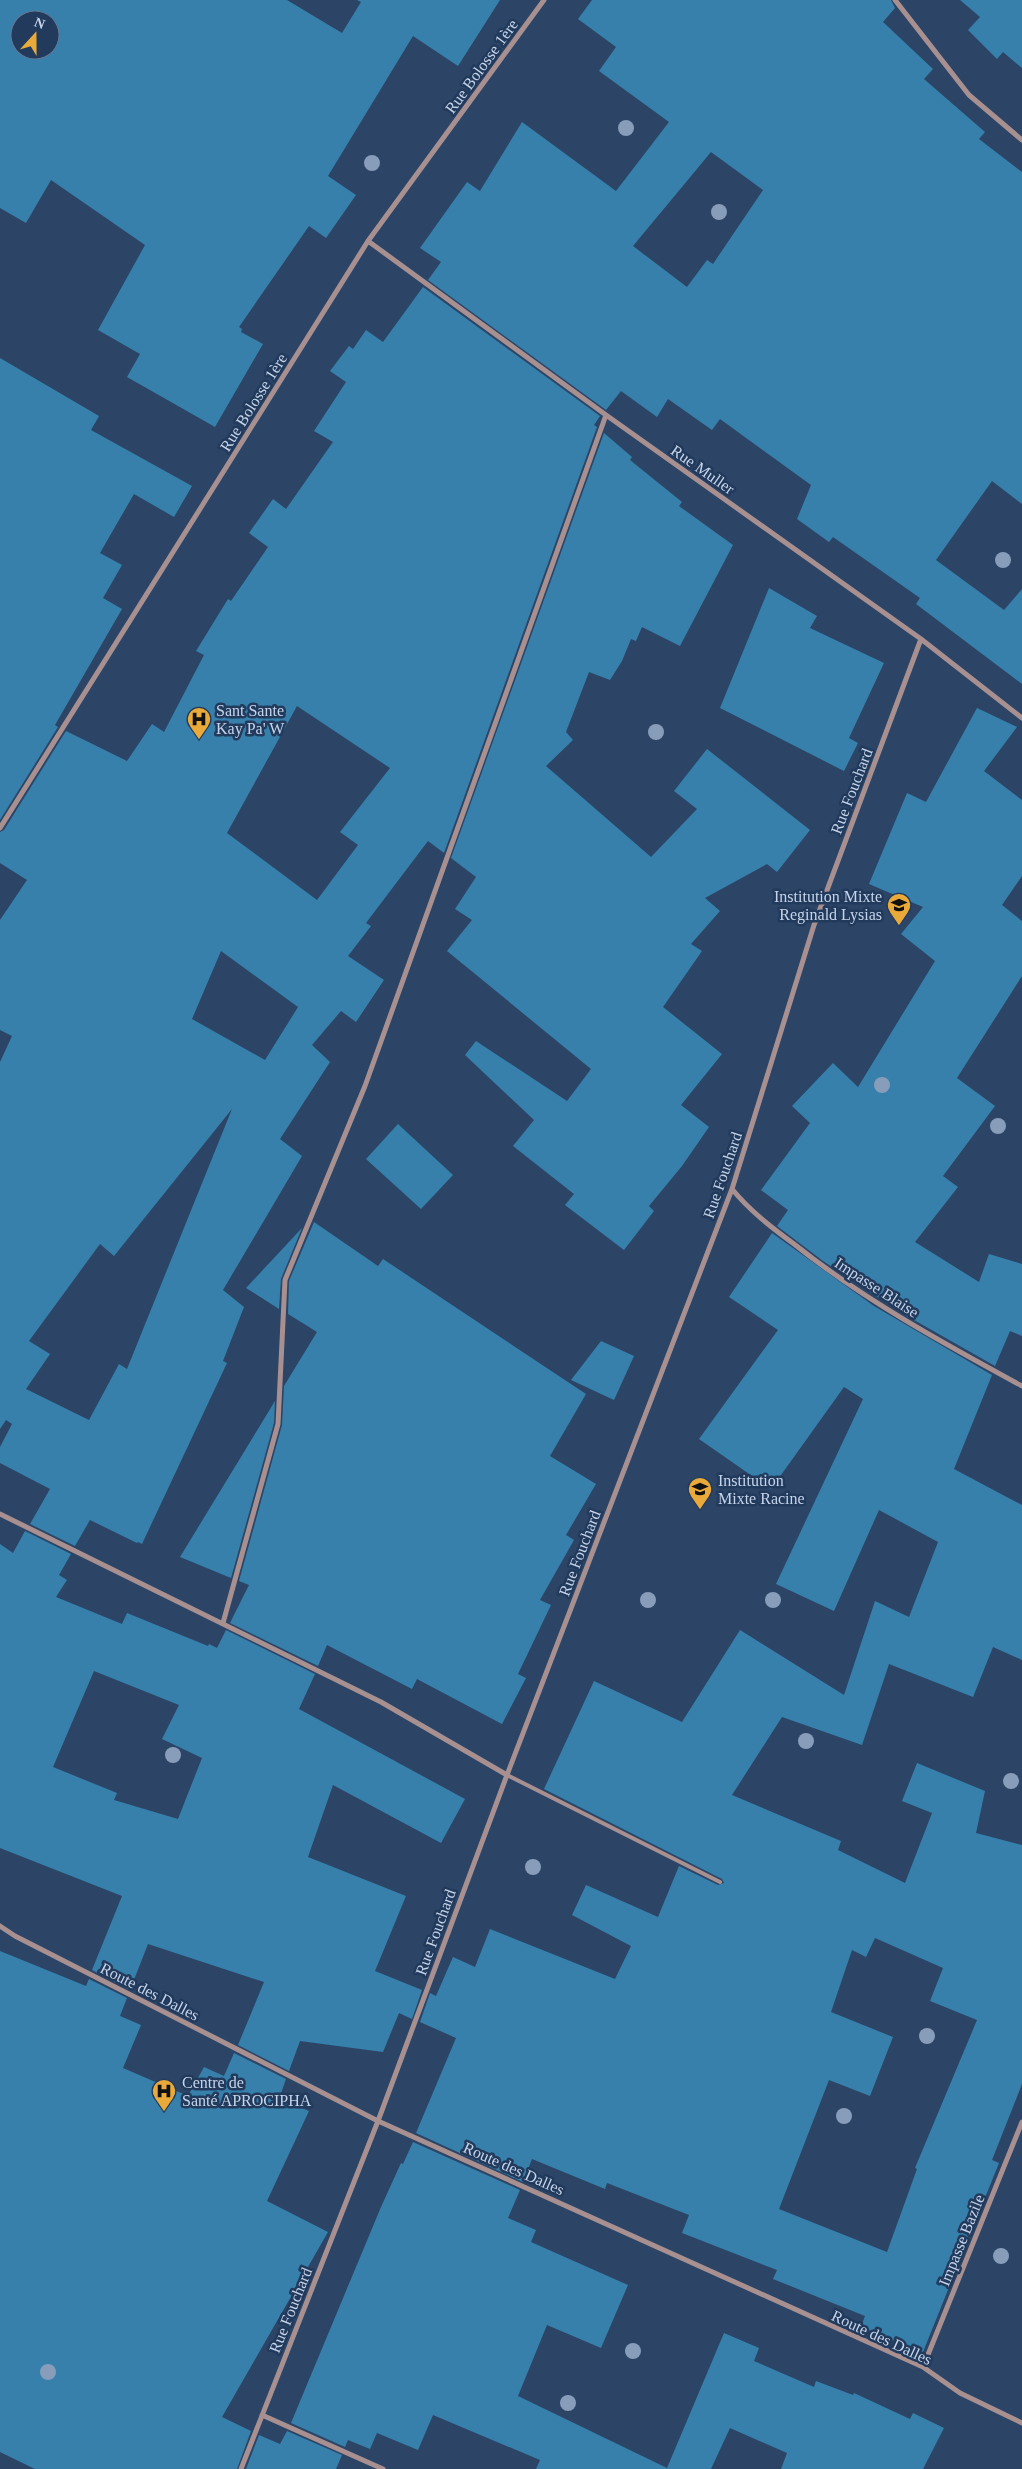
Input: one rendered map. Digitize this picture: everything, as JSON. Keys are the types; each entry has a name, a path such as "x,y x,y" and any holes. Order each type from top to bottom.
{"street":[{"name":"Rue Bolosse 1ère","path":"0,828 368,241 544,0"},
{"path":"895,0 969,95 1022,140"},
{"name":"Rue Muller","path":"368,241 606,415 921,639 1022,718"},
{"path":"223,1623 278,1424 285,1280 365,1086 606,415"},
{"name":"Rue Fouchard","path":"241,2469 378,2121 507,1776 732,1189 814,925 921,639"},
{"name":"Impasse Blaise","path":"732,1189 749,1209 826,1269 937,1340 1022,1386"},
{"path":"0,1514 380,1702 507,1776"},
{"name":"Route des Dalles","path":"0,1926 15,1936 378,2121 923,2367 960,2393 1022,2423"},
{"name":"Impasse Bazile","path":"923,2367 1022,2122"},
{"path":"262,2415 383,2469"}],"lane":[{"path":"507,1776 720,1882"}],"building":[{"path":"0,0 287,0 342,33 361,2 357,0 500,0 458,66 413,36 328,176 356,195 326,238 309,226 239,327 242,329 241,332 263,344 215,427 127,377 140,354 98,330 145,245 51,180 26,223 0,208"},
{"path":"592,0 891,0 895,8 883,22 933,69 924,79 985,132 979,139 1022,172 1022,504 992,481 936,560 1004,610 1022,589 1022,684 916,604 920,598 833,537 829,542 797,519 811,485 720,419 712,430 668,399 657,417 621,391 606,410 428,280 441,262 420,248 467,182 480,191 522,122 616,191 669,122 599,71 616,47 578,19","holes":["711,152 763,190 713,264 707,260 687,287 633,246"]},
{"path":"960,0 1022,0 1022,68 1003,52 997,59 968,30 980,17"},
{"path":"423,287 600,416 594,425 597,427 444,853 428,841 366,923 371,926 348,956 384,980 356,1022 341,1011 312,1045 330,1062 280,1139 302,1156 223,1290 244,1307 223,1361 227,1363 142,1544 90,1520 75,1546 30,1524 50,1489 0,1463 0,1447 12,1424 6,1420 0,1429 0,1062 12,1036 0,1030 0,920 27,880 0,863 0,832 4,830 66,731 127,761 152,724 164,732 204,655 196,651 228,599 231,601 268,547 249,533 273,499 286,509 333,442 314,431 346,382 330,371 349,346 353,349 366,330 383,342","holes":["297,706 390,768 340,832 358,845 317,900 227,833","221,951 298,1007 265,1060 192,1019","232,1109 127,1369 119,1364 89,1420 26,1389 50,1354 29,1341 100,1244 114,1256"]},
{"path":"0,358 99,416 91,430 192,486 174,517 134,494 100,553 122,565 103,598 122,609 55,725 58,727 0,820"},
{"path":"604,433 632,457 630,460 682,502 679,506 733,545 680,646 642,627 636,641 631,639 622,661 610,680 589,672 566,732 573,740 546,766 651,857 697,809 674,791 707,749 810,830 777,872 767,864 705,898 720,911 691,944 702,951 663,1007 722,1054 681,1105 709,1127 682,1166 649,1206 654,1211 624,1250 565,1205 574,1194 513,1146 534,1120 465,1055 476,1041 567,1101 591,1069 447,951 472,920 455,909 476,877 451,858"},
{"path":"769,588 817,616 810,628 884,663 849,738 858,743 844,771 720,708"},
{"path":"977,708 1017,727 984,771 1022,800 1022,876 1002,905 1022,921 1022,976 957,1078 995,1106 943,1176 958,1187 915,1242 979,1282 989,1254 1022,1264 1022,1336 1010,1331 995,1366 907,1316 823,1261 777,1226 788,1210 761,1190 810,1123 792,1106 833,1063 858,1087 935,961 901,934 923,907 869,884 907,793 926,802"},
{"path":"398,1124 453,1175 421,1209 366,1159"},
{"path":"314,1222 378,1266 383,1259 586,1394 550,1456 596,1484 566,1535 574,1540 540,1600 551,1605 518,1674 526,1678 502,1724 417,1679 412,1689 327,1645 318,1666 230,1623 249,1585 239,1581 282,1425 284,1386 317,1332 288,1314 289,1281"},
{"path":"302,1228 281,1279 279,1309 246,1288"},
{"path":"772,1233 874,1306 992,1375 954,1469 1022,1505 1022,1660 993,1647 973,1697 889,1664 862,1745 782,1717 732,1795 841,1841 838,1850 905,1883 932,1813 902,1801 917,1763 985,1791 976,1833 1022,1845 1022,2084 992,2160 999,2163 923,2352 861,2327 865,2316 773,2279 777,2270 682,2233 689,2215 607,2183 605,2189 532,2159 523,2182 416,2133 456,2038 420,2022 430,1993 436,1996 453,1957 475,1967 490,1929 615,1979 631,1946 572,1915 586,1885 658,1917 679,1866 718,1885 724,1883 722,1879 544,1789 594,1681 682,1722 740,1630 844,1695 875,1601 909,1617 938,1542 879,1510 834,1611 776,1584 863,1399 844,1387 771,1489 699,1439 778,1330 729,1297","holes":["875,1938 943,1968 930,2001 977,2020 915,2168 917,2169 887,2252 779,2209 829,2080 870,2096 893,2037 831,2012 852,1950 866,1957"]},
{"path":"601,1341 634,1356 614,1400 571,1380"},
{"path":"275,1401 274,1423 231,1578 180,1557"},
{"path":"25,1531 71,1554 59,1575 67,1580 56,1597 122,1624 127,1613 217,1648 226,1630 315,1674 299,1709 465,1799 441,1843 333,1785 308,1857 406,1896 375,1971 422,1990 412,2019 399,2013 383,2052 300,2041 289,2071 238,2045 264,1982 148,1944 130,1990 92,1970 122,1896 0,1848 0,1544 13,1553","holes":["94,1671 179,1705 162,1739 202,1758 178,1819 114,1800 117,1793 53,1767"]},
{"path":"0,1951 86,1986 89,1979 127,1998 120,2016 141,2025 123,2068 188,2096 204,2067 224,2076 234,2053 286,2079 279,2099 309,2111 267,2201 328,2232 222,2417 251,2431 237,2469 35,2469 0,2452"},
{"path":"413,2142 520,2190 508,2218 536,2230 531,2242 628,2285 601,2348 547,2325 518,2396 667,2468 724,2333 759,2348 754,2361 814,2387 816,2381 853,2395 854,2393 910,2419 913,2413 944,2428 923,2469 781,2469 787,2453 730,2428 711,2469 536,2469 540,2460 433,2415 418,2450 377,2433 370,2449 348,2440 345,2447 291,2423 381,2207"},
{"path":"287,2431 342,2455 336,2469 246,2469 259,2435 280,2444"}],"place":[{"name":"Sant Sante Kay Pa' W","path":"199,740"},
{"name":"Institution Mixte Reginald Lysias","path":"899,926"},
{"name":"Institution Mixte Racine","path":"700,1510"},
{"name":"Centre de Santé APROCIPHA","path":"164,2112"}]}
